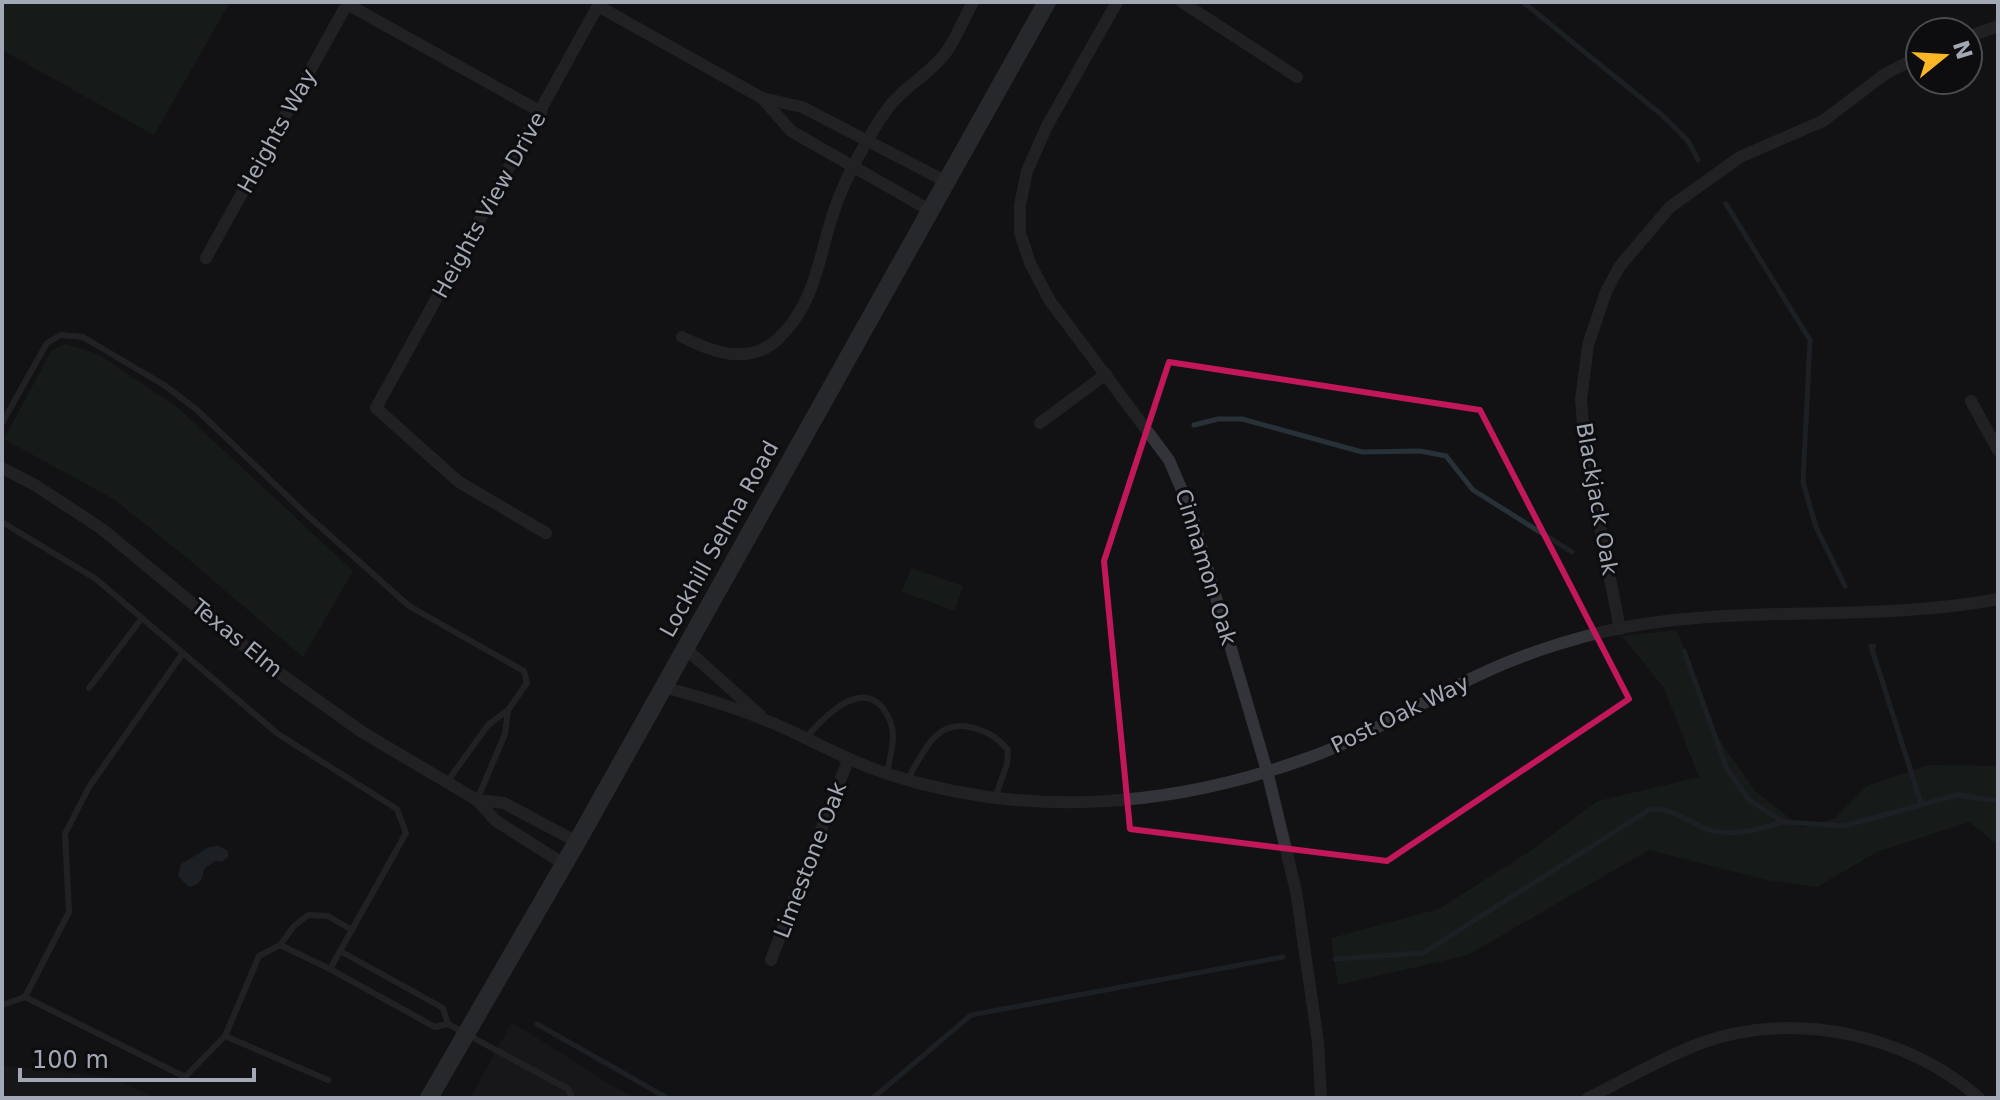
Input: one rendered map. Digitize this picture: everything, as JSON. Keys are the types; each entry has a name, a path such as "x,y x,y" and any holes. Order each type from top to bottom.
{"main road":[{"name":"Lockhill Selma Road","path":"429,1098 577,842 1047,2"}],"street":[{"path":"682,337 709,351 735,355 757,351 777,341 809,298 822,260 830,220 854,166 893,101 946,52 973,2"},
{"name":"Cinnamon Oak","path":"1117,2 1047,126 1027,171 1020,205 1020,233 1030,263 1050,301 1169,460 1190,509 1267,771 1296,891 1318,1042 1321,1098"},
{"path":"1182,2 1297,77"},
{"path":"347,4 541,112"},
{"name":"Heights Way","path":"206,258 347,4"},
{"path":"599,4 762,98 802,107 947,182"},
{"name":"Heights View Drive","path":"546,533 459,482 376,408 599,4"},
{"name":"Blackjack Oak","path":"1620,629 1586,456 1581,400 1588,345 1613,279 1635,246 1670,207 1693,190 1740,157 1823,121 1885,74 1904,64"},
{"path":"762,98 791,131 931,211"},
{"path":"1040,423 1106,374"},
{"path":"1971,401 1998,450"},
{"name":"Texas Elm","path":"2,468 35,485 102,529 261,660 362,732 477,800 496,821 564,864"},
{"name":"Post Oak Way","path":"663,687 765,719 848,760 948,792 1068,804 1129,801 1190,793 1267,771 1360,738 1484,672 1543,649 1620,629 1705,618 1869,614 1998,599"},
{"name":"Post Oak Way","path":"685,648 765,719"},
{"name":"Limestone Oak","path":"771,960 848,760"},
{"name":"Texas Elm","path":"477,800 504,803 577,842"},
{"path":"1588,1098 1704,1042 1758,1030 1816,1029 1886,1043 1908,1052 1942,1070 1979,1098"}],"lane":[{"path":"2,423 47,343 61,335 83,337 164,385 196,409 409,606 524,671 527,683 508,710 488,725 447,782"},
{"path":"2,522 96,579 278,734 397,809 406,833 330,969"},
{"path":"89,688 142,618"},
{"path":"2,1005 25,997 69,912 65,834 89,787 183,653"},
{"path":"805,739 824,716 840,705 861,698 878,703 890,718 893,736 887,774"},
{"path":"477,800 505,734 508,710"},
{"path":"907,780 932,739 956,724 997,737 1008,750 1007,764 995,798"},
{"path":"25,997 185,1077 225,1036 259,956 280,945 294,926 308,915 328,916 352,930"},
{"path":"280,945 435,1027 448,1024 568,1089 572,1098"},
{"path":"340,951 443,1008 448,1024"},
{"path":"225,1036 328,1080"}],"highlighted area":[{"path":"1169,362 1480,410 1629,699 1387,861 1130,829 1104,561"}],"shaded area":[{"path":"2,2 230,2 154,135 2,50"},
{"path":"65,344 98,354 177,407 353,571 303,657 115,500 4,439 51,351"},
{"path":"911,568 963,586 955,611 902,592"},
{"path":"1677,630 1714,732 1755,791 1802,828 1834,819 1867,786 1928,765 1998,766 1998,845 1969,822 1877,852 1817,887 1767,880 1649,850 1468,955 1338,985 1331,938 1439,909 1530,851 1598,801 1699,777 1664,688 1622,636"},
{"path":"219,846 228,851 228,858 215,861 204,869 198,883 189,887 178,876 181,864 209,847"},
{"path":"512,1022 611,1085 636,1098 470,1098"},
{"path":"2,1065 114,1078 155,1098 2,1098"}],"waterway":[{"path":"1523,2 1662,115 1688,141 1698,160"},
{"path":"1726,204 1810,340 1803,482 1816,527 1845,586"},
{"path":"1194,425 1218,419 1242,419 1362,452 1420,451 1446,456 1473,490 1572,552"},
{"path":"1874,646 1871,646 1921,803"},
{"path":"1684,651 1727,769 1749,800 1783,822 1844,826 1957,795 1998,801"},
{"path":"1335,959 1423,953 1649,810 1667,811 1705,828 1732,833 1783,822"},
{"path":"873,1098 971,1015 1283,957"},
{"path":"537,1024 667,1098"}]}
